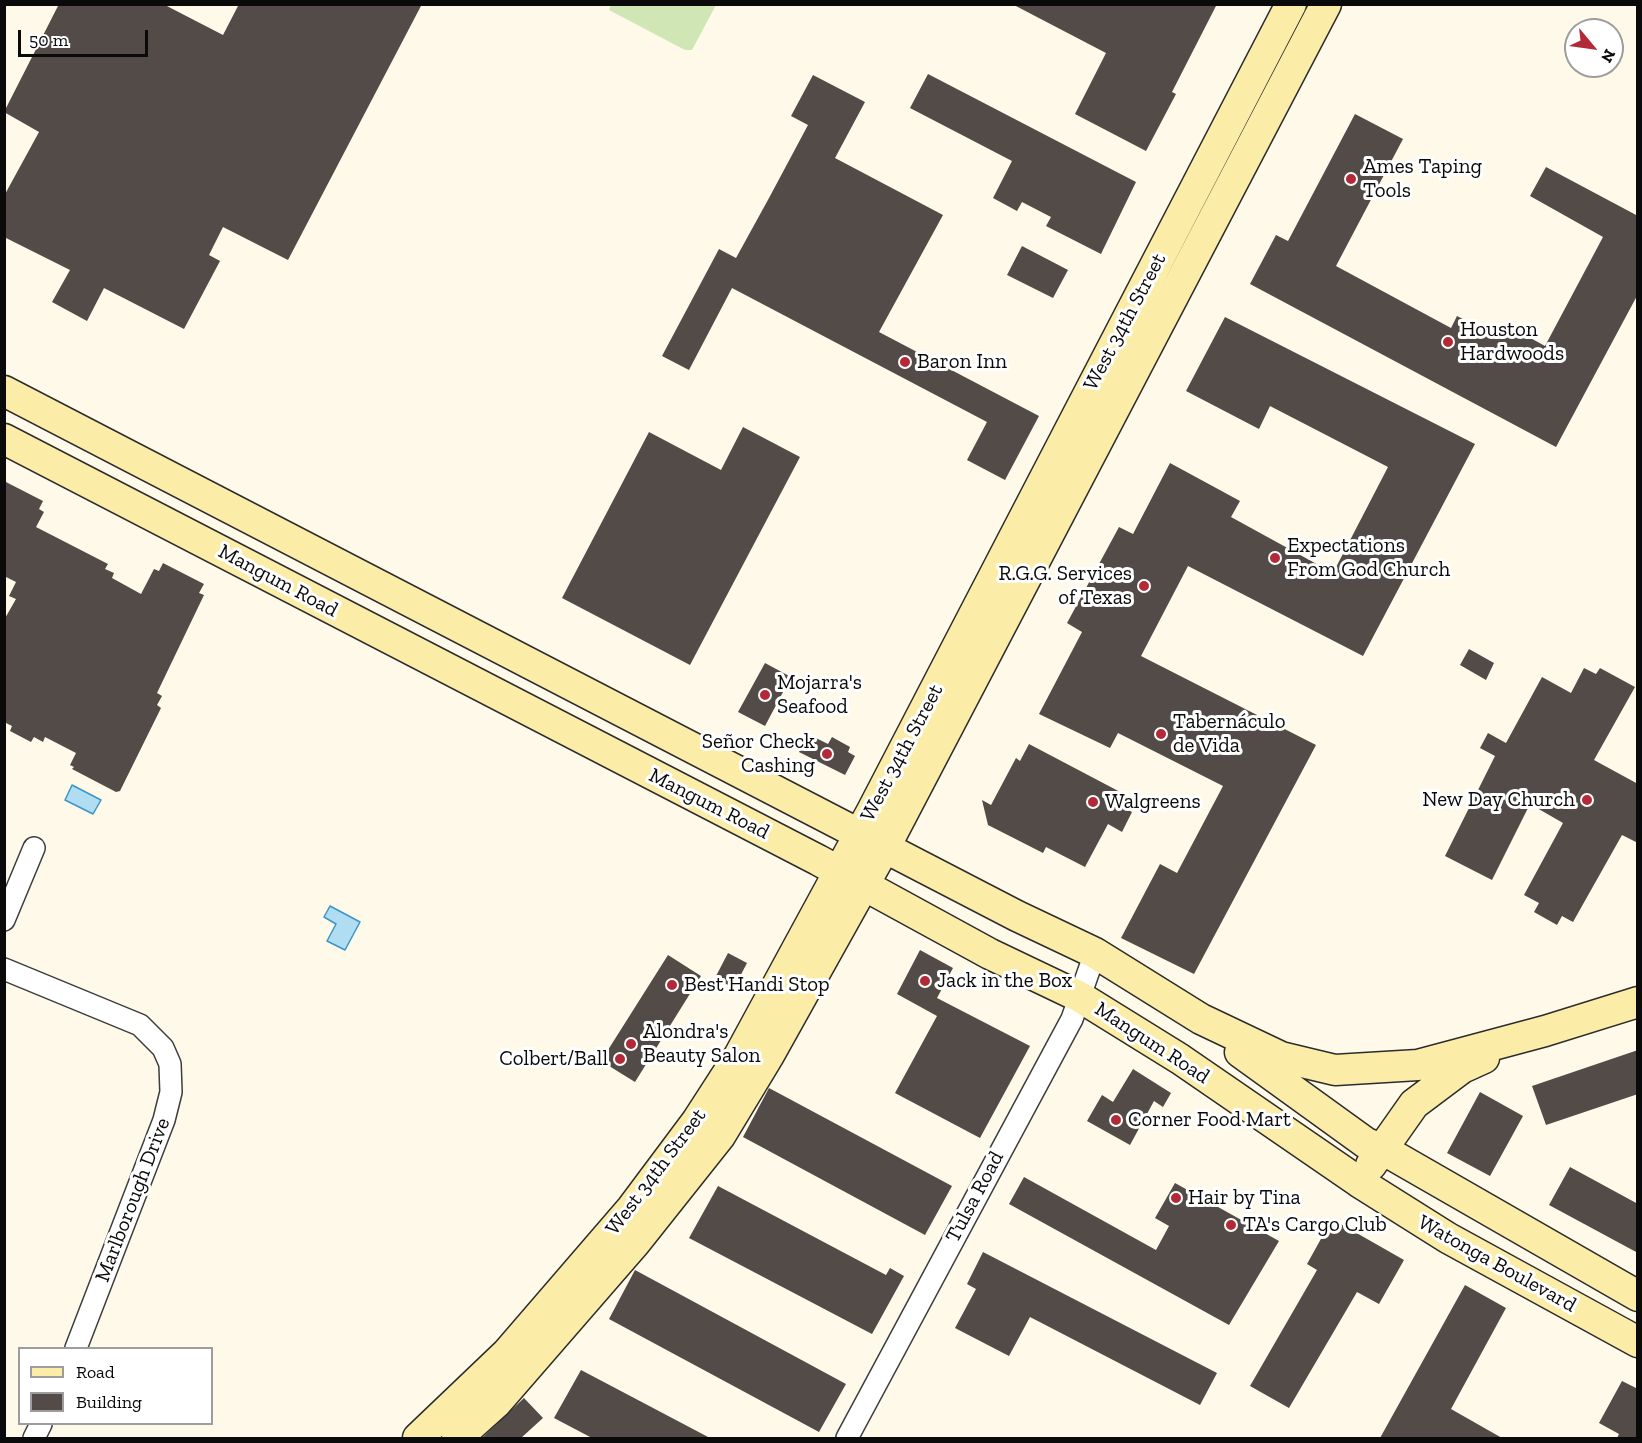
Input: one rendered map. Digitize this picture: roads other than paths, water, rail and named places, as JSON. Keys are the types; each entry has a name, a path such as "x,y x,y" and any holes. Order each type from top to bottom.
{"main road":[{"name":"West 34th Street","path":"872,841 1194,189 1291,4"},
{"name":"West 34th Street","path":"457,1438 497,1402 560,1332 708,1129 739,1056 852,878 1221,205 1326,4"},
{"path":"1194,189 1221,205"},
{"name":"Mangum Road","path":"4,390 872,841 1095,953 1201,1019 1281,1057 1335,1070 1418,1065 1545,1031 1638,1002"},
{"name":"Mangum Road","path":"4,439 852,878 990,954 1080,997 1180,1059 1359,1182 1414,1104 1462,1068 1545,1031"},
{"path":"184,531 202,493"},
{"path":"589,742 610,704"},
{"name":"Mangum Road","path":"1201,1019 1215,1033 1347,1130 1366,1143 1382,1149"},
{"name":"West 34th Street","path":"418,1438 507,1353 632,1208 708,1129"},
{"name":"Watonga Boulevard","path":"1382,1149 1638,1296"},
{"name":"Watonga Boulevard","path":"1359,1182 1448,1238 1638,1342"}],"street":[{"path":"4,920 34,848"},
{"name":"Tulsa Road","path":"847,1438 1072,1019 1095,953"},
{"name":"Marlborough Drive","path":"4,969 140,1025 163,1048 170,1064 169,1106 78,1347"}],"water":[{"path":"72,785 101,800 93,814 65,800"},
{"path":"330,906 360,922 345,950 327,941 336,924 324,917"}],"place":[{"name":"Ames Taping Tools","path":"1351,179"},
{"name":"Houston Hardwoods","path":"1448,342"},
{"name":"Baron Inn","path":"905,362"},
{"name":"Expectations From God Church","path":"1275,558"},
{"name":"R.G.G. Services of Texas","path":"1144,586"},
{"name":"Mojarra's Seafood","path":"765,695"},
{"name":"Tabernáculo de Vida","path":"1161,734"},
{"name":"Señor Check Cashing","path":"827,754"},
{"name":"New Day Church","path":"1587,800"},
{"name":"Walgreens","path":"1093,802"},
{"name":"Jack in the Box","path":"925,981"},
{"name":"Best Handi Stop","path":"672,985"},
{"name":"Alondra's Beauty Salon","path":"631,1044"},
{"name":"Colbert/Ball","path":"620,1059"},
{"name":"Corner Food Mart","path":"1116,1120"},
{"name":"Hair by Tina","path":"1176,1198"},
{"name":"TA's Cargo Club","path":"1231,1225"}]}
